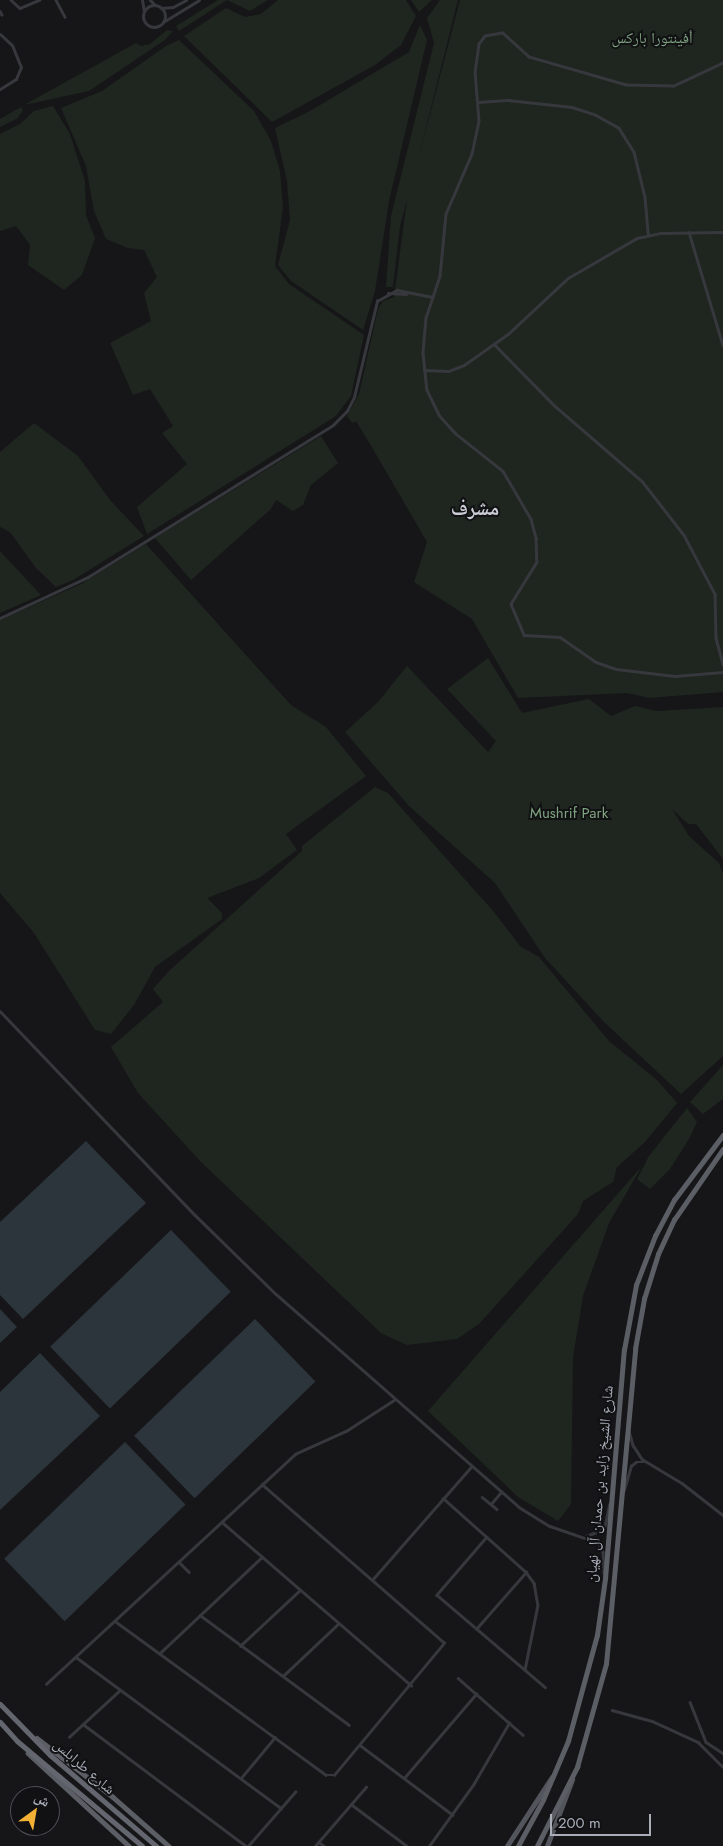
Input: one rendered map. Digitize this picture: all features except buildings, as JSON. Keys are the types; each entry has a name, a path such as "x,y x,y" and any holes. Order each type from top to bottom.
{"highway":[{"name":"شارع الشيخ زايد بن حمدان آل نهيان","path":"518,1846 556,1772 585,1687 605,1579 624,1350 636,1284 671,1206 694,1170 723,1134"},
{"name":"شارع الشيخ زايد بن حمدان آل نهيان","path":"538,1846 572,1779 591,1725 608,1656 638,1329 658,1254 687,1199 723,1149"},
{"name":"شارع طرابلس","path":"0,1704 37,1738 50,1755 156,1846"},
{"name":"شارع طرابلس","path":"0,1722 17,1741 142,1846"},
{"path":"37,1738 169,1846"},
{"path":"17,1741 67,1791 129,1846"},
{"path":"163,1841 173,1846"}],"main road":[{"path":"507,1846 556,1772"},
{"path":"547,1846 564,1807 572,1779"}],"street":[{"path":"11,0 20,8 40,0"},
{"path":"56,0 65,17"},
{"path":"142,0 144,21 149,25 158,26 199,0"},
{"path":"150,0 159,7 165,16 163,22"},
{"path":"144,12 149,7 174,7 186,0"},
{"path":"0,11 2,15"},
{"path":"723,63 674,86 626,85 529,57 506,36 493,33 482,40 478,48 475,77 480,118 474,148 446,214 440,276 432,297 424,332 424,370 429,395 439,415 455,433 503,471 531,519 537,546 537,562 511,604 524,635 560,637 596,662 616,669 674,676 723,672"},
{"path":"0,34 12,45 21,68 16,79 0,89"},
{"path":"478,102 508,100 572,107 596,115 619,128 633,148 645,197 648,235"},
{"path":"689,232 723,345"},
{"path":"424,370 454,370 495,345 570,276 648,235 723,232"},
{"path":"0,618 93,574 333,424 352,402 373,308 388,293 397,290 432,297"},
{"path":"495,345 555,406 642,481 684,535 715,594 716,638 723,664"},
{"path":"0,1011 235,1255 394,1400 501,1492 544,1523 586,1536 602,1549 605,1579"},
{"path":"46,1684 298,1452 346,1431 394,1400"},
{"path":"628,1427 635,1450 647,1462 682,1483 723,1515"},
{"path":"624,1490 633,1464 647,1462"},
{"path":"372,1580 471,1467"},
{"path":"115,1620 329,1776 335,1774 444,1643 262,1485"},
{"path":"491,1504 501,1492"},
{"path":"482,1497 497,1509"},
{"path":"586,1536 604,1529 612,1497"},
{"path":"444,1498 526,1572 535,1587 538,1605 525,1670"},
{"path":"222,1522 411,1685"},
{"path":"487,1537 437,1594 545,1687"},
{"path":"160,1653 262,1557"},
{"path":"179,1562 188,1572"},
{"path":"476,1629 526,1572"},
{"path":"240,1646 300,1590"},
{"path":"200,1615 349,1725"},
{"path":"283,1676 338,1624"},
{"path":"76,1657 281,1808"},
{"path":"458,1678 523,1735"},
{"path":"69,1737 120,1690"},
{"path":"404,1778 476,1694"},
{"path":"690,1702 706,1742 723,1753"},
{"path":"612,1710 643,1717 698,1742 723,1767"},
{"path":"429,1846 453,1815 509,1722"},
{"path":"83,1724 248,1846 295,1792"},
{"path":"241,1778 275,1737"},
{"path":"360,1745 453,1815"},
{"path":"315,1846 366,1787"},
{"path":"351,1804 407,1846"},
{"path":"319,1842 324,1846"}],"green space":[{"path":"218,0 227,0 179,31 176,26"},
{"path":"227,0 268,0 250,11"},
{"path":"278,0 406,0 416,16 401,45 375,65 272,122 184,36 226,8 245,17 261,14"},
{"path":"411,0 432,0 419,12"},
{"name":"أفينتورا باركس","path":"440,0 458,0 418,160 460,0 723,0 723,692 649,698 627,693 518,698 472,619 414,582 427,542 356,421 352,423 347,416 359,394 378,309 383,301 394,297 407,200 400,226 393,287 386,287 391,216 434,43 427,18"},
{"path":"420,25 427,40 389,201 375,291 363,330 291,281 278,265 290,220 287,181 275,128 310,111 409,52"},
{"path":"167,30 173,31 165,40 89,91 24,105 136,43 141,46 150,44"},
{"path":"179,40 254,111 271,141 280,171 283,207 275,266 289,284 364,335 351,396 336,416 147,534 137,507 187,464 162,433 173,426 150,389 133,395 110,343 151,321 144,293 157,277 144,250 128,248 106,239 94,211 86,166 61,108 102,91 166,46"},
{"path":"53,106 70,134 85,181 86,215 95,238 82,275 64,290 28,265 30,245 16,226 0,231 0,134 20,124 34,111"},
{"path":"21,107 23,110 18,118 0,127 0,119"},
{"path":"34,423 78,456 110,500 144,536 73,580 56,587 36,568 10,532 0,527 0,452"},
{"path":"321,436 338,463 311,485 303,505 293,511 276,500 271,509 191,580 155,538"},
{"path":"146,544 291,705 326,727 366,776 286,834 297,850 259,878 207,898 222,913 222,919 155,967 134,1005 111,1034 95,1030 34,933 0,893 0,620 81,584"},
{"path":"0,551 41,595 0,613"},
{"name":"Mushrif Park","path":"488,658 522,713 589,699 611,716 635,706 656,711 723,707 723,859 696,824 688,824 672,809 689,836 719,863 723,874 723,1056 681,1094 604,1022 545,958 495,883 409,806 345,732 378,702 407,666 488,752 496,741 447,689"},
{"path":"375,787 388,793 494,912 520,946 539,957 609,1041 657,1080 677,1103 645,1142 617,1167 613,1182 583,1201 578,1214 479,1324 457,1339 407,1345 381,1333 200,1161 138,1093 111,1047 163,1002 153,989 169,971 302,851 302,846"},
{"path":"723,1065 723,1099 703,1114 690,1102"},
{"path":"687,1108 697,1122 689,1139 670,1169 650,1189 637,1179 649,1156"},
{"path":"642,1166 609,1223 583,1296 573,1357 571,1504 558,1521 518,1497 428,1411"}],"shaded area":[{"path":"86,1141 146,1203 23,1319 0,1295 0,1222"},
{"path":"171,1230 231,1292 110,1409 50,1347"},
{"path":"0,1309 17,1327 0,1343"},
{"path":"255,1319 315,1382 195,1498 134,1436"},
{"path":"40,1353 100,1416 0,1510 0,1392"},
{"path":"125,1442 185,1505 65,1621 4,1559"}],"district":[{"name":"مشرف","path":"475,508"}]}
